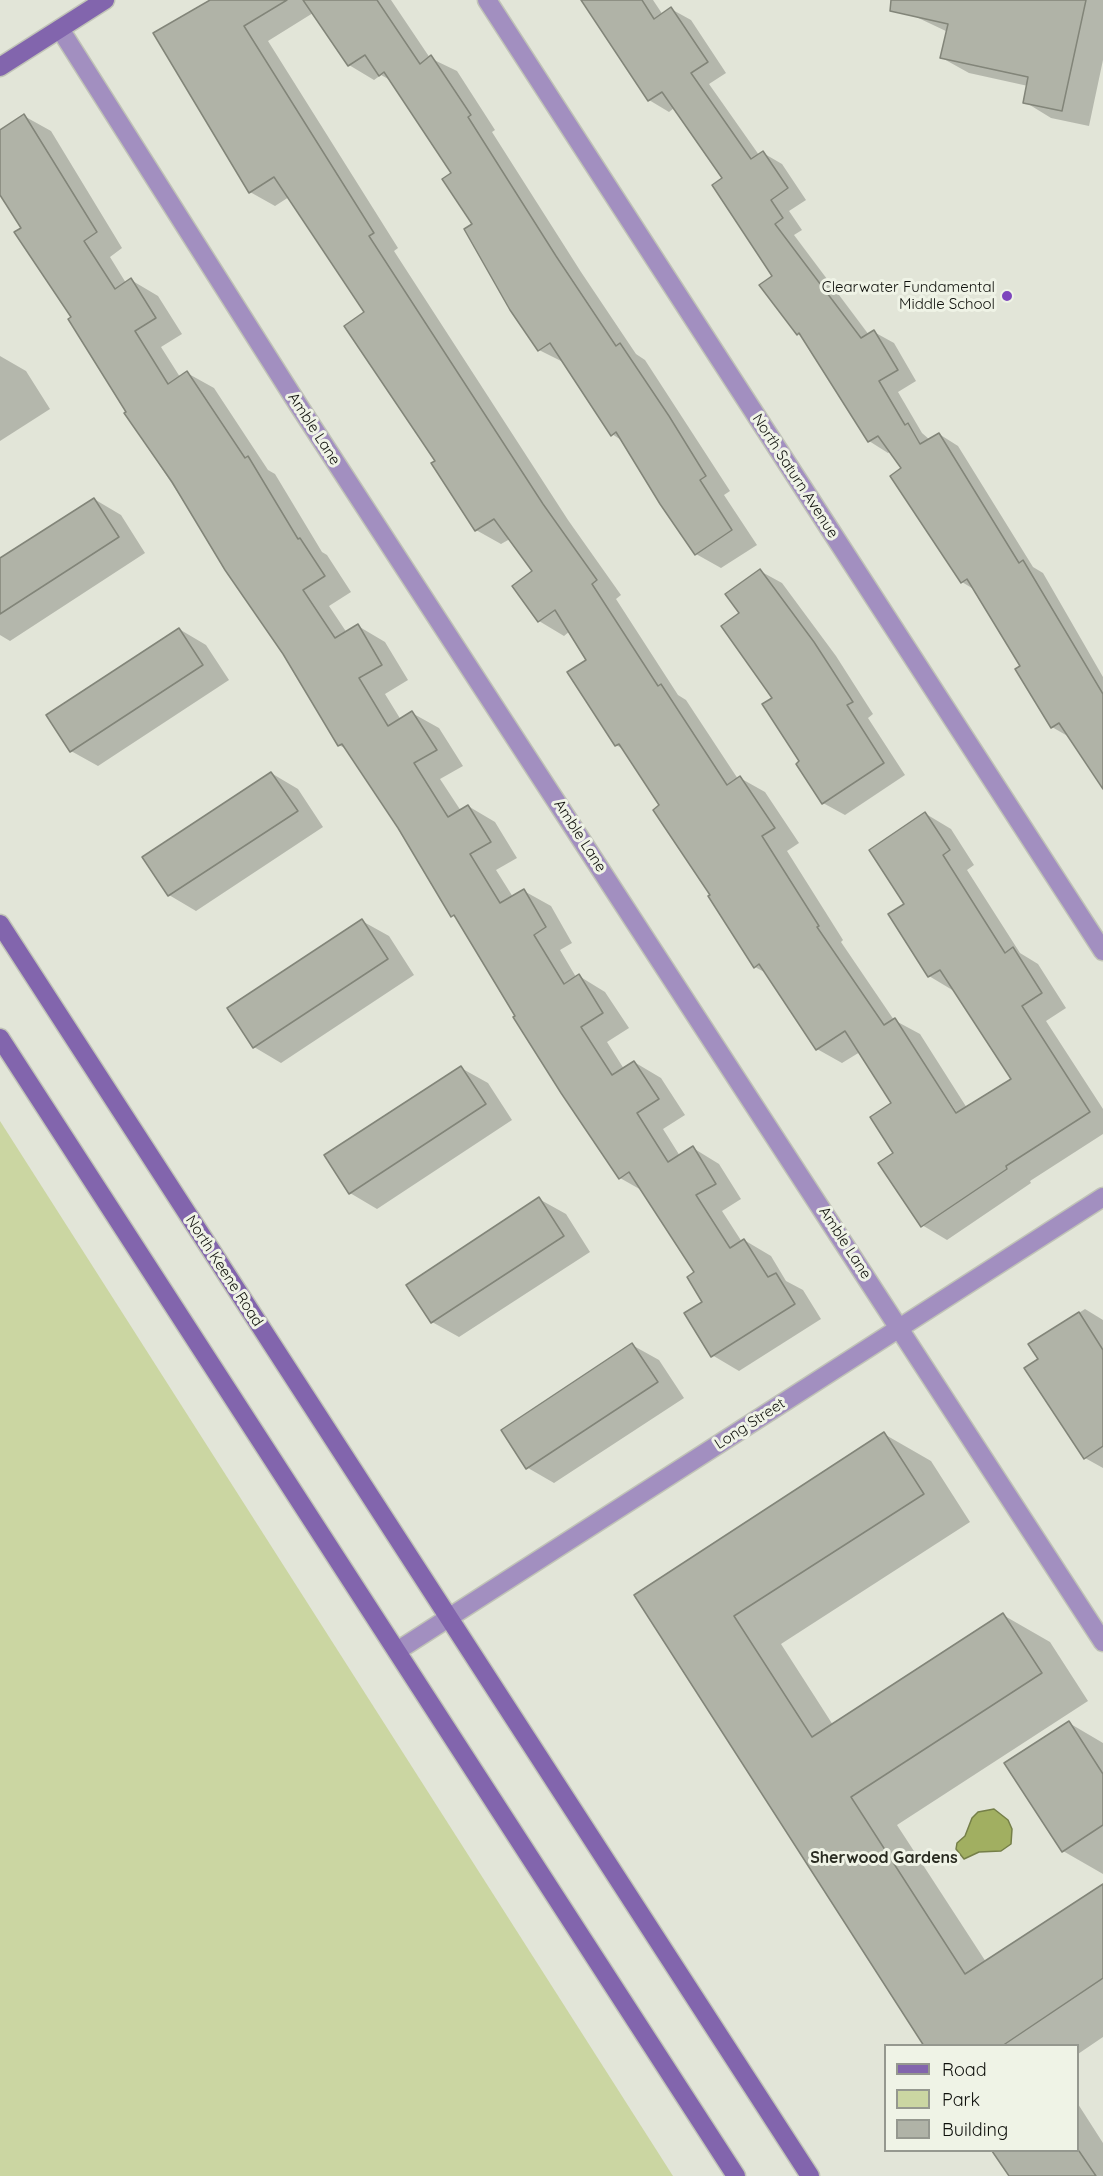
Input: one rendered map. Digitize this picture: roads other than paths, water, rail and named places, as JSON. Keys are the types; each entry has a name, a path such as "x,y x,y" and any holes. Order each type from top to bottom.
{"main road":[{"path":"0,67 105,0"},
{"name":"North Keene Road","path":"0,924 810,2176"},
{"path":"0,1038 736,2176"}],"street":[{"name":"North Saturn Avenue","path":"487,0 1103,951"},
{"name":"Amble Lane","path":"60,29 299,406 1103,1642"},
{"name":"Long Street","path":"397,1651 1103,1197"}],"place":[{"name":"Clearwater Fundamental Middle School","path":"1007,296"}],"district":[{"name":"Sherwood Gardens","path":"884,1858"}]}
